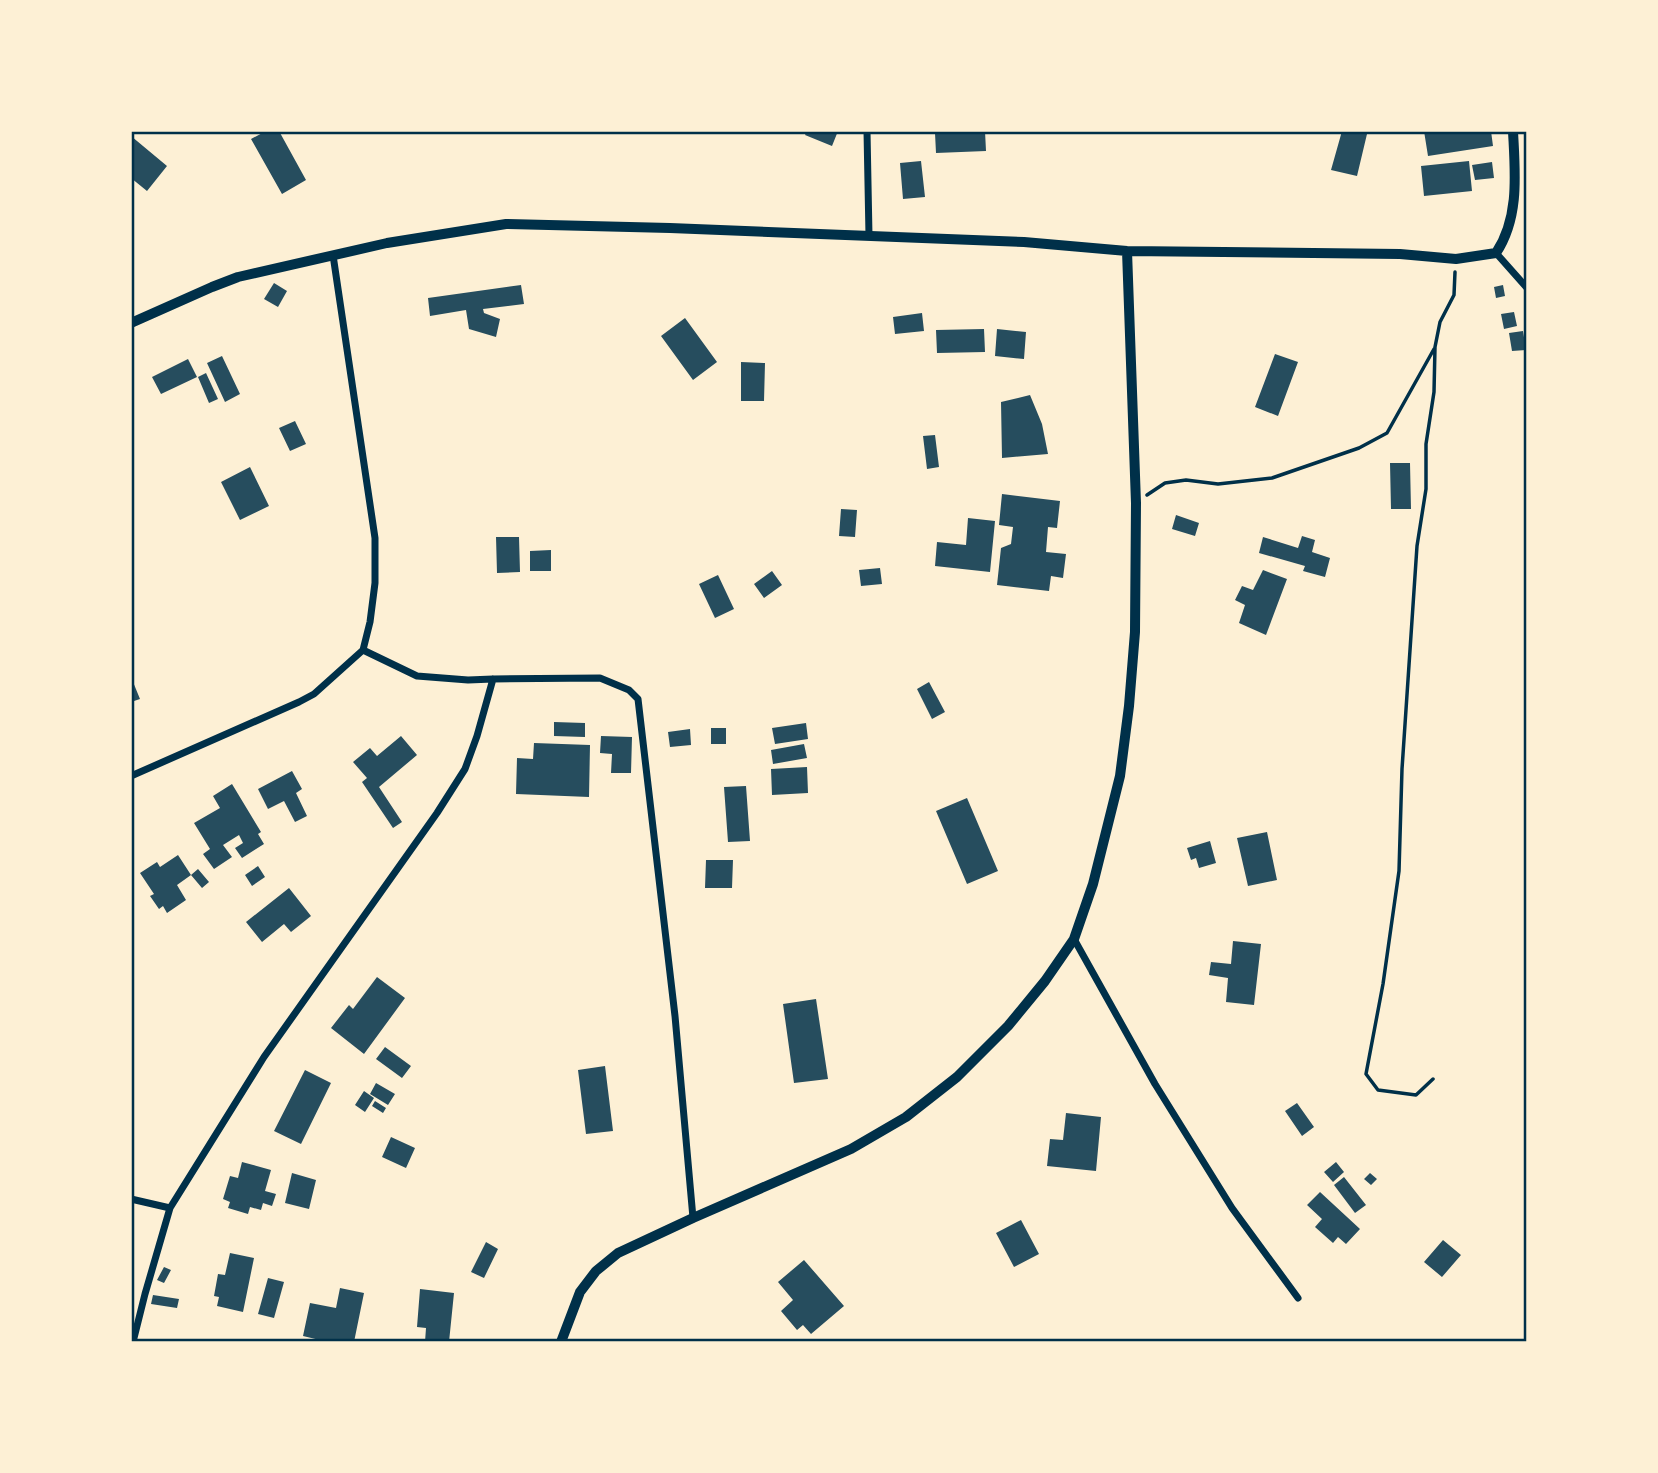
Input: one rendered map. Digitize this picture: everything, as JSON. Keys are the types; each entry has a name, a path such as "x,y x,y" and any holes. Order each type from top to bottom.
{"street":[{"path":"867,131 869,236"},
{"path":"131,323 239,277 387,243 506,223 1024,242 1128,251 1400,254 1456,259 1496,253 1503,243 1511,225 1515,180 1513,131"},
{"path":"561,1342 580,1292 596,1271 618,1253 851,1149 906,1117 957,1077 1008,1026 1045,981 1074,939 1093,884 1120,776 1135,632 1136,503 1128,251"},
{"path":"1496,253 1527,288"},
{"path":"131,776 306,698 363,650 375,583 375,538 333,255"},
{"path":"363,650 417,676 468,680 600,678 629,690 638,699 676,1016 693,1218"},
{"path":"133,1342 170,1208 264,1057 437,813 465,769 493,678"},
{"path":"1074,939 1155,1084 1232,1208 1298,1298"},
{"path":"131,1199 170,1208"}],"path":[{"path":"1433,1079 1416,1095 1378,1090 1366,1073 1384,984 1399,871 1402,769 1417,545 1426,489 1426,444 1434,392 1435,347 1440,322 1454,295 1456,259"},
{"path":"1136,503 1166,483 1186,480 1218,484 1272,478 1359,448 1387,433 1435,347"}],"building":[{"path":"266,131 279,131 306,180 282,194 251,139"},
{"path":"807,131 838,131 832,146 805,135"},
{"path":"985,131 986,151 936,153 935,133"},
{"path":"1342,131 1367,134 1357,176 1331,170"},
{"path":"1424,131 1491,131 1493,146 1428,156"},
{"path":"131,136 167,166 147,191 131,178"},
{"path":"921,161 925,197 903,199 900,163"},
{"path":"1469,161 1472,191 1424,196 1421,166"},
{"path":"1492,162 1494,178 1475,180 1472,165"},
{"path":"274,283 287,291 278,307 264,299"},
{"path":"521,285 524,304 483,309 484,313 500,319 496,337 469,329 466,310 430,316 428,298"},
{"path":"1503,285 1505,296 1496,298 1494,287"},
{"path":"1514,312 1517,326 1504,329 1501,314"},
{"path":"922,313 924,331 895,334 893,317"},
{"path":"685,318 717,362 693,380 661,336"},
{"path":"984,329 985,352 937,353 936,330"},
{"path":"997,329 1026,332 1024,359 995,356"},
{"path":"1523,331 1526,350 1512,351 1509,333"},
{"path":"1275,354 1298,362 1278,416 1255,407"},
{"path":"222,356 240,394 225,402 207,363"},
{"path":"188,359 197,377 161,394 152,377"},
{"path":"741,362 765,363 764,401 741,401"},
{"path":"206,373 218,399 209,403 198,377"},
{"path":"1030,395 1042,424 1048,454 1002,458 1001,402"},
{"path":"295,421 306,444 290,451 279,428"},
{"path":"935,435 939,467 927,469 923,436"},
{"path":"1390,463 1410,463 1411,509 1391,509"},
{"path":"250,467 269,506 240,520 221,482"},
{"path":"1002,494 1060,501 1057,528 1048,527 1046,552 1066,554 1063,578 1051,576 1049,591 997,585 1001,548 1011,544 1013,527 999,525"},
{"path":"841,509 857,510 855,537 839,536"},
{"path":"1176,515 1199,523 1195,536 1172,529"},
{"path":"968,518 995,521 990,572 935,566 937,542 966,545"},
{"path":"1302,536 1315,540 1312,552 1330,558 1325,577 1303,571 1305,566 1259,553 1263,537 1298,548"},
{"path":"496,537 519,537 520,572 497,573"},
{"path":"551,550 551,571 530,571 530,551"},
{"path":"880,568 882,584 861,586 859,570"},
{"path":"1263,570 1287,579 1266,635 1239,623 1245,605 1235,600 1242,586 1253,590"},
{"path":"772,571 782,585 764,598 754,584"},
{"path":"718,575 734,609 715,618 699,584"},
{"path":"131,677 140,699 131,702"},
{"path":"929,682 945,712 932,719 917,689"},
{"path":"554,722 585,723 585,737 554,736"},
{"path":"806,723 808,739 775,744 772,728"},
{"path":"711,728 726,728 726,744 711,744"},
{"path":"690,729 691,745 670,747 668,732"},
{"path":"401,736 417,755 379,787 402,822 393,828 362,782 367,778 353,762 370,748 377,756"},
{"path":"601,736 632,737 631,773 611,773 612,754 600,753"},
{"path":"534,743 590,745 589,797 516,794 517,758 533,759"},
{"path":"804,744 807,758 773,764 771,750"},
{"path":"807,767 808,793 772,795 771,769"},
{"path":"292,771 302,789 296,793 307,816 295,822 284,801 268,809 258,789"},
{"path":"232,784 261,832 258,834 264,844 242,858 235,848 243,843 239,835 223,845 232,857 214,869 203,854 210,849 194,823 220,808 213,796"},
{"path":"746,786 750,841 728,842 724,787"},
{"path":"967,798 998,871 967,884 936,811"},
{"path":"1267,832 1277,880 1248,886 1237,838"},
{"path":"1210,841 1216,863 1199,868 1196,858 1191,860 1187,848"},
{"path":"178,855 191,875 177,885 186,900 167,913 163,906 159,909 150,896 154,894 140,873 157,862 160,867"},
{"path":"706,860 733,860 732,888 705,888"},
{"path":"258,866 265,877 252,886 245,875"},
{"path":"198,869 209,882 202,888 191,875"},
{"path":"289,888 311,916 291,932 284,924 262,942 246,922"},
{"path":"1233,941 1261,944 1254,1005 1226,1002 1228,978 1209,975 1211,962 1231,964"},
{"path":"377,977 405,998 364,1054 331,1028 349,1005 353,1009"},
{"path":"816,999 828,1079 794,1083 783,1004"},
{"path":"385,1047 411,1066 402,1078 376,1059"},
{"path":"605,1066 613,1131 586,1134 578,1070"},
{"path":"305,1070 331,1083 301,1144 274,1131"},
{"path":"376,1083 395,1094 388,1105 370,1094"},
{"path":"364,1091 374,1098 365,1112 355,1105"},
{"path":"375,1101 386,1108 383,1113 372,1106"},
{"path":"1297,1103 1314,1127 1302,1136 1285,1111"},
{"path":"1066,1113 1101,1117 1096,1171 1047,1166 1050,1139 1063,1140"},
{"path":"391,1137 415,1148 406,1168 382,1157"},
{"path":"242,1162 271,1170 265,1191 276,1194 272,1206 263,1203 261,1210 250,1207 248,1214 228,1208 230,1202 223,1199 230,1176 238,1178"},
{"path":"1336,1162 1344,1172 1333,1182 1324,1172"},
{"path":"292,1173 316,1180 309,1209 285,1203"},
{"path":"1370,1173 1377,1179 1371,1185 1364,1179"},
{"path":"1344,1177 1366,1205 1355,1213 1334,1185"},
{"path":"1320,1192 1360,1229 1346,1244 1338,1237 1333,1243 1315,1227 1322,1219 1307,1205"},
{"path":"1021,1220 1039,1254 1014,1267 996,1233"},
{"path":"1443,1240 1461,1255 1442,1277 1424,1262"},
{"path":"486,1242 498,1249 484,1278 471,1272"},
{"path":"230,1253 254,1258 243,1312 217,1306 219,1297 214,1296 218,1274 225,1275"},
{"path":"804,1260 844,1306 811,1334 803,1325 797,1330 781,1311 793,1300 778,1282"},
{"path":"164,1267 171,1270 164,1283 157,1280"},
{"path":"268,1278 284,1282 274,1318 258,1314"},
{"path":"340,1288 364,1293 354,1342 328,1342 303,1336 310,1303 336,1308"},
{"path":"420,1289 454,1293 449,1342 425,1342 426,1328 417,1327"},
{"path":"153,1295 179,1299 177,1308 151,1304"}]}
